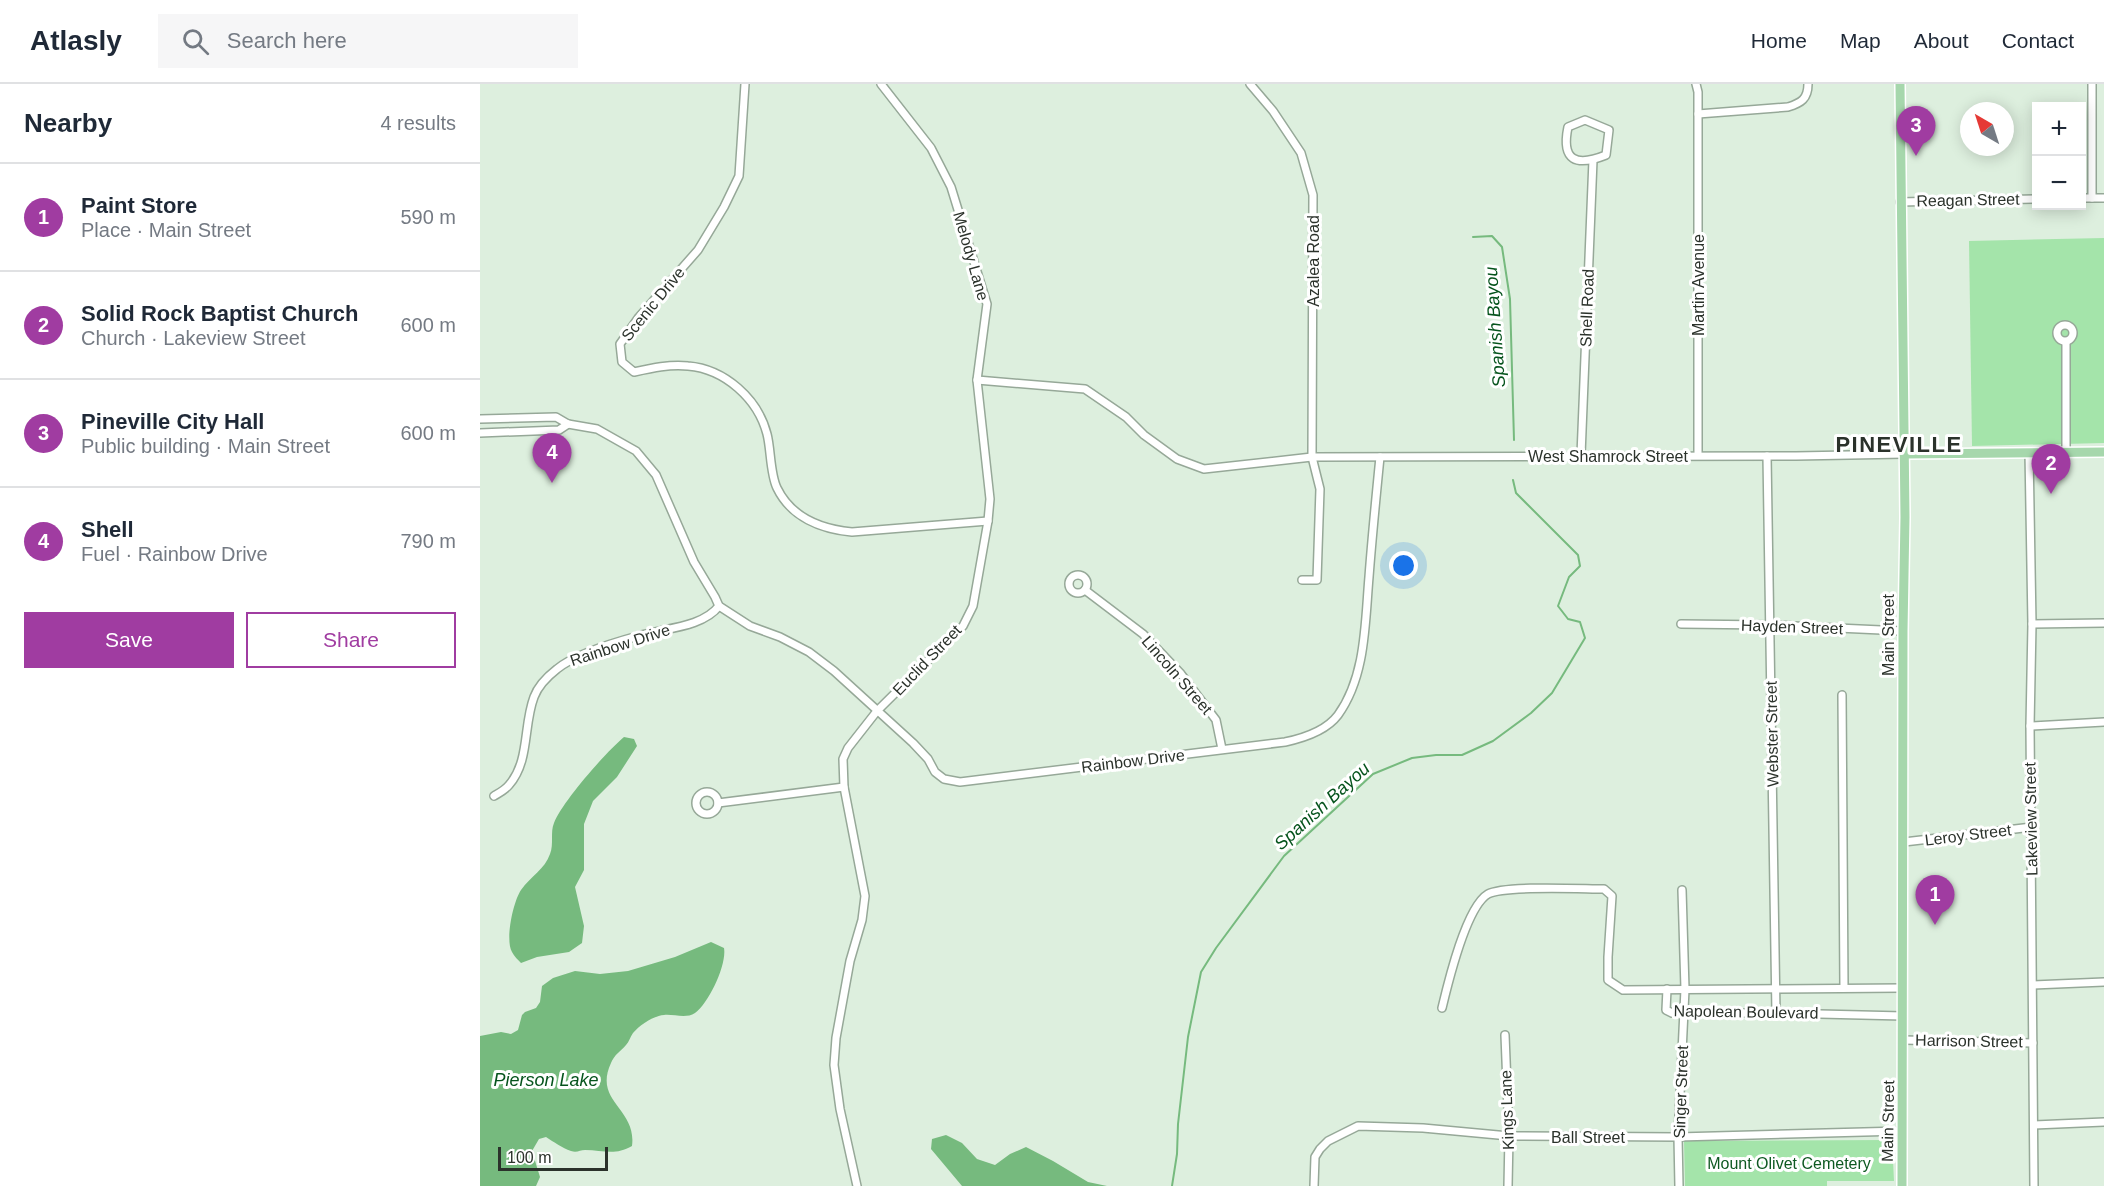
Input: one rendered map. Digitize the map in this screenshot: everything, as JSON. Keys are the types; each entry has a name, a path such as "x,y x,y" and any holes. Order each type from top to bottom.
{"main road":[{"name":"Main Street","path":"1900,84 1904,454 1902,1186"},
{"path":"1904,454 2104,452"}],"street":[{"name":"Scenic Drive","path":"745,84 739,176 724,207 698,250 639,317 620,344 622,362 634,372 659,367 689,366 717,373 741,390 759,412 766,432 776,487 790,506 809,522 831,530 852,532 988,521"},
{"name":"Melody Lane","path":"881,84 931,148 951,188 987,304 977,380 990,499 988,521"},
{"name":"Azalea Road","path":"1250,84 1273,111 1301,153 1313,195 1312,457 1320,489 1317,580 1302,580"},
{"name":"Martin Avenue","path":"1696,84 1698,114 1698,455"},
{"path":"1698,114 1788,107 1805,100 1808,84"},
{"path":"2092,84 2092,198"},
{"path":"1585,120 1609,130 1606,154 1593,160 1574,159 1568,154 1564,144 1568,127 1585,120"},
{"name":"Shell Road","path":"1581,455 1593,160"},
{"path":"2086,198 2104,198"},
{"name":"Reagan Street","path":"1900,202 2032,199"},
{"path":"2066,342 2066,452"},
{"name":"West Shamrock Street","path":"977,380 1085,389 1126,417 1144,435 1177,459 1204,469 1312,457 1904,454"},
{"path":"480,418 556,417 568,424 597,429 636,451 647,462 663,489 694,562 718,606"},
{"path":"480,433 559,430 568,424"},
{"name":"Lakeview Street","path":"2029,452 2032,624 2030,726 2034,1186"},
{"name":"Webster Street","path":"1767,456 1776,1013"},
{"name":"Rainbow Drive","path":"494,796 508,786 517,773 534,698 550,674 573,659 637,636 694,622 712,614 718,606 750,626 780,637 809,652 834,671 928,759 935,772 944,779 960,782 1286,742 1305,737 1337,717 1356,681 1362,649 1380,457"},
{"name":"Euclid Street","path":"857,1186 840,1109 834,1065 836,1038 850,961 862,920 866,896 844,787 843,759 848,748 877,711 963,626 973,606 988,521"},
{"name":"Lincoln Street","path":"1085,590 1143,634 1181,674 1216,720 1222,749"},
{"path":"2032,624 2104,623"},
{"name":"Hayden Street","path":"1681,624 1770,625 1902,631"},
{"path":"1842,695 1844,988"},
{"path":"2030,726 2104,722"},
{"path":"718,803 844,787"},
{"name":"Leroy Street","path":"1904,842 2032,827"},
{"path":"1442,1008 1458,948 1475,909 1488,894 1504,890 1604,889 1612,896 1608,980 1623,990 1667,989"},
{"name":"Singer Street","path":"1679,1186 1678,1137 1685,989 1682,891"},
{"path":"2033,985 2104,982"},
{"name":"Napolean Boulevard","path":"1902,988 1667,989 1666,1010 1672,1013 1904,1016"},
{"name":"Kings Lane","path":"1505,1035 1509,1136 1508,1186"},
{"name":"Harrison Street","path":"1904,1040 2033,1042"},
{"path":"2034,1125 2104,1122"},
{"name":"Ball Street","path":"1314,1186 1316,1157 1320,1149 1328,1141 1358,1126 1423,1128 1509,1136 1678,1137 1902,1131"}],"green space":[{"path":"2104,238 2104,443 1972,446 1969,241"},
{"name":"Mount Olivet Cemetery","path":"1892,1140 1894,1181 1827,1181 1827,1186 1685,1186 1684,1141"}],"water":[{"path":"624,737 634,739 637,746 617,777 593,801 584,824 584,870 575,887 584,926 582,943 569,952 537,957 521,963 512,952 509,939 518,896 548,859 553,827 566,803 596,765"},
{"name":"Pierson Lake","path":"711,942 724,948 724,955 720,973 706,1001 695,1013 688,1016 664,1015 647,1021 633,1033 611,1063 607,1076 607,1087 628,1122 632,1133 632,1146 614,1152 585,1150 573,1152 546,1137 539,1139 532,1151 540,1177 536,1186 480,1186 480,1036 501,1032 511,1034 518,1030 522,1015 536,1008 540,1002 542,986 553,978 575,971 600,974 628,971 675,957"},
{"path":"946,1135 962,1143 977,1159 995,1165 1010,1154 1026,1147 1088,1182 1107,1186 962,1186 931,1149 932,1139"}],"waterway":[{"name":"Spanish Bayou","path":"1473,237 1492,236 1502,247 1510,299 1514,440"},
{"name":"Spanish Bayou","path":"1172,1186 1188,1037 1201,972 1284,856 1373,774 1412,758 1462,755 1493,741 1531,713 1552,693 1585,638 1580,622 1568,619 1558,606 1569,577 1580,566 1578,555 1516,493 1513,480"}],"place":[{"name":"Pineville City Hall","path":"1916,156"},
{"name":"Shell","path":"552,483"},
{"name":"Solid Rock Baptist Church","path":"2051,494"},
{"name":"Paint Store","path":"1935,925"}],"district":[{"name":"PINEVILLE","path":"1899,444"}]}
